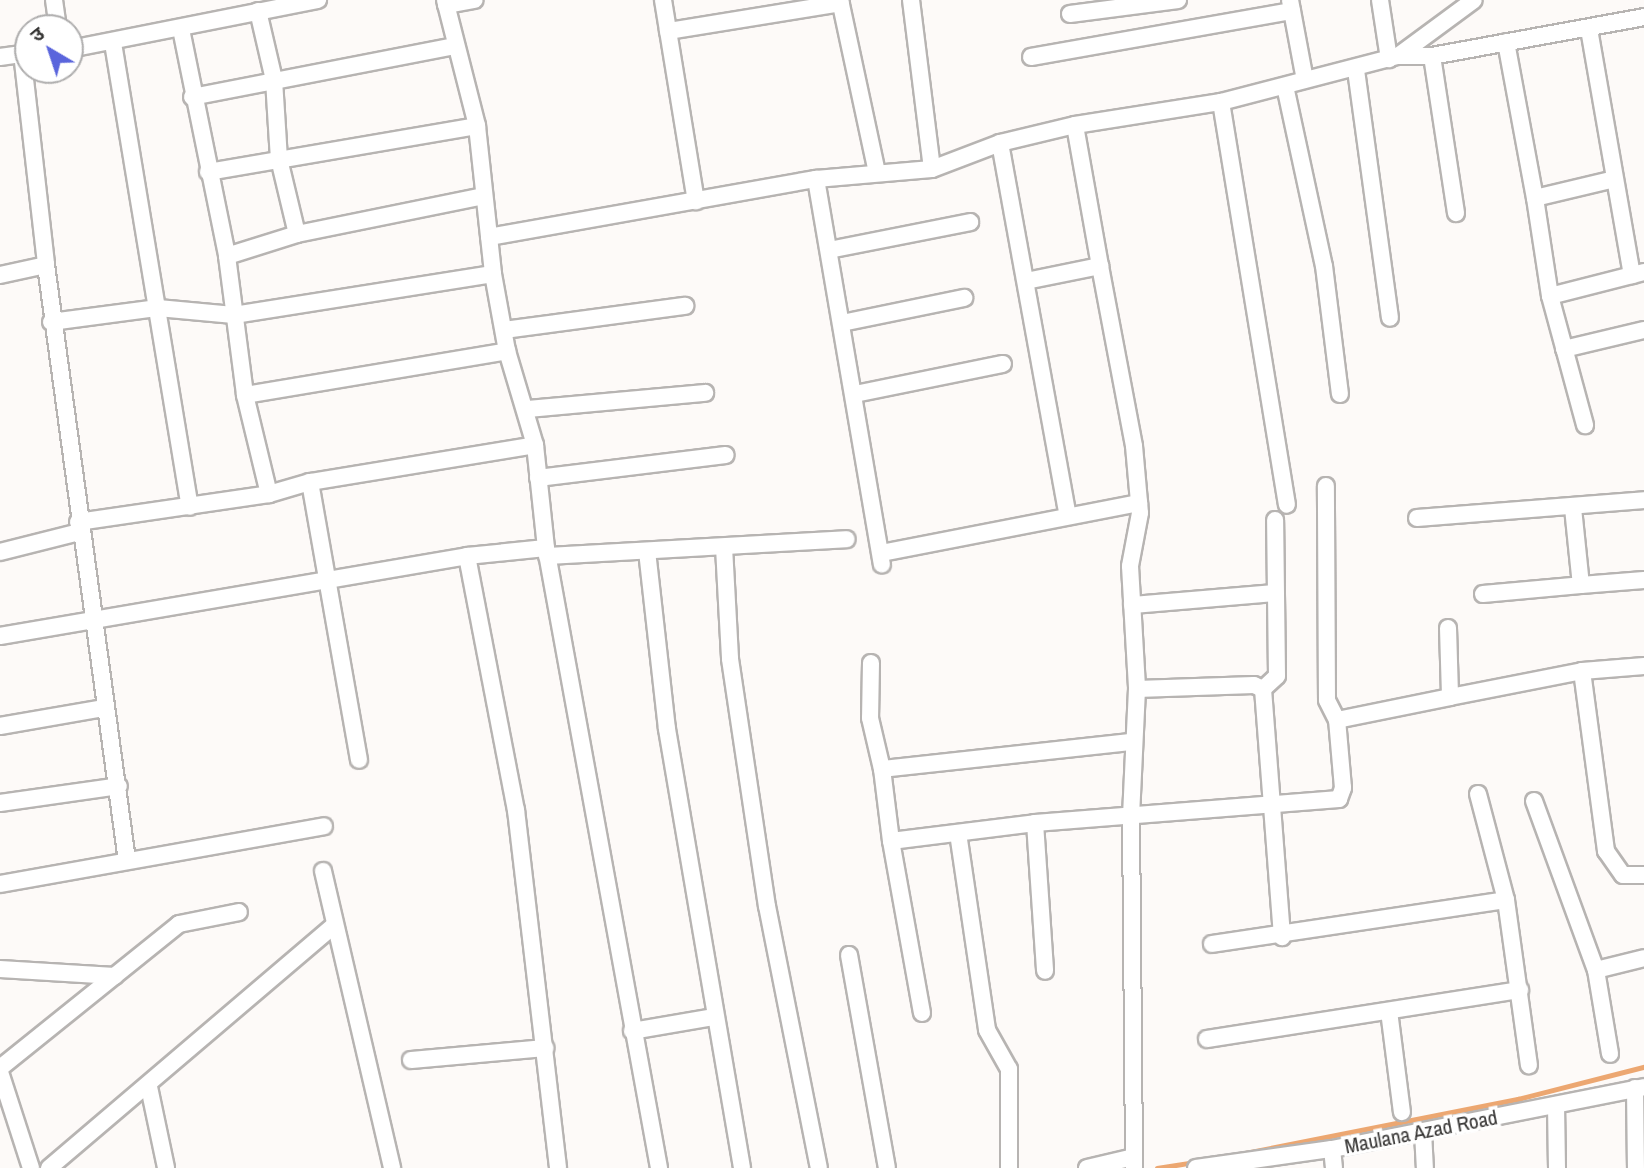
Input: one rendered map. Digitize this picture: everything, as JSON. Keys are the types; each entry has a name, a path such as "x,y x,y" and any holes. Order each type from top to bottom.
{"street":[{"path":"84,47 318,0"},
{"path":"475,0 446,2 454,47 477,126 483,195 507,351 528,409 535,445 546,552 632,1031 660,1168"},
{"path":"663,0 696,201"},
{"path":"911,0 932,169"},
{"path":"1070,14 1178,0"},
{"path":"1380,0 1394,58"},
{"path":"1394,58 1474,0"},
{"path":"668,31 841,2 877,173"},
{"path":"1031,57 1291,6 1305,80"},
{"path":"258,11 274,80 279,159 297,234"},
{"path":"489,237 816,179 932,169 1000,143 1075,125 1221,102 1356,70 1394,58 1432,56 1644,17"},
{"path":"181,29 192,97 227,256 245,395 269,494"},
{"path":"1550,296 1638,274 1615,179 1589,29"},
{"path":"1506,42 1550,296 1585,425"},
{"path":"113,43 190,507"},
{"path":"192,97 454,47"},
{"path":"1432,56 1456,213"},
{"path":"1356,70 1390,318"},
{"path":"28,84 51,322 92,619 107,688 104,708 119,786 127,861"},
{"path":"1285,86 1324,265 1340,394"},
{"path":"1221,102 1287,505"},
{"path":"1075,125 1134,446 1139,503 1139,525 1130,550 1137,690 1132,742 1131,817 1134,1163 1087,1168"},
{"path":"208,172 477,126"},
{"path":"1000,143 1068,516"},
{"path":"816,179 855,394 881,559 1068,516 1139,503"},
{"path":"1535,198 1615,179"},
{"path":"227,256 297,234 483,195"},
{"path":"829,250 970,222"},
{"path":"0,275 46,265"},
{"path":"1026,281 1100,266"},
{"path":"51,322 158,308 234,315 494,274"},
{"path":"842,323 964,298"},
{"path":"504,330 685,306"},
{"path":"1564,349 1644,330"},
{"path":"245,395 507,351"},
{"path":"855,394 1003,364"},
{"path":"528,409 705,393"},
{"path":"0,552 79,527 269,494 310,482 535,445"},
{"path":"538,478 726,454"},
{"path":"310,482 359,760"},
{"path":"891,841 1035,823 1339,799 1343,788 1337,719 1327,700 1326,486"},
{"path":"1417,519 1644,500"},
{"path":"1573,508 1581,585"},
{"path":"1275,520 1277,676 1264,689 1282,937"},
{"path":"0,636 467,556 647,551 847,538"},
{"path":"724,547 730,659 767,906 819,1168"},
{"path":"647,551 667,729 714,1017 742,1168"},
{"path":"467,556 516,810 558,1168"},
{"path":"1483,594 1644,580"},
{"path":"1132,605 1276,593"},
{"path":"1448,628 1450,697"},
{"path":"871,663 870,718 882,769 891,841 922,1013"},
{"path":"1337,719 1583,671 1644,666"},
{"path":"1583,671 1606,851 1623,875 1644,875"},
{"path":"1137,690 1254,685 1264,689"},
{"path":"0,726 104,708"},
{"path":"882,769 1132,742"},
{"path":"0,803 119,786"},
{"path":"1478,794 1506,900 1529,1065"},
{"path":"1534,801 1596,970 1610,1054"},
{"path":"1035,823 1045,971"},
{"path":"0,884 324,826"},
{"path":"958,833 987,1030 1009,1069 1009,1168"},
{"path":"323,871 392,1168"},
{"path":"1212,944 1282,937 1506,900"},
{"path":"31,1168 0,1070 179,923 239,912"},
{"path":"50,1168 149,1087 254,990 335,925"},
{"path":"849,955 887,1168"},
{"path":"1596,970 1644,958"},
{"path":"0,969 115,976"},
{"path":"1208,1039 1520,990"},
{"path":"1389,1011 1402,1112"},
{"path":"632,1031 714,1017"},
{"path":"411,1060 545,1048"},
{"path":"149,1087 166,1168"},
{"path":"1636,1168 1640,1088"},
{"name":"Maulana Azad Road","path":"1199,1168 1252,1165 1640,1088"},
{"path":"1556,1105 1557,1168"},
{"path":"1423,1132 1425,1168"},
{"path":"1332,1149 1334,1168"}],"waterway":[{"path":"1230,1156 1518,1099 1644,1067"},
{"path":"1157,1168 1194,1162"}]}
